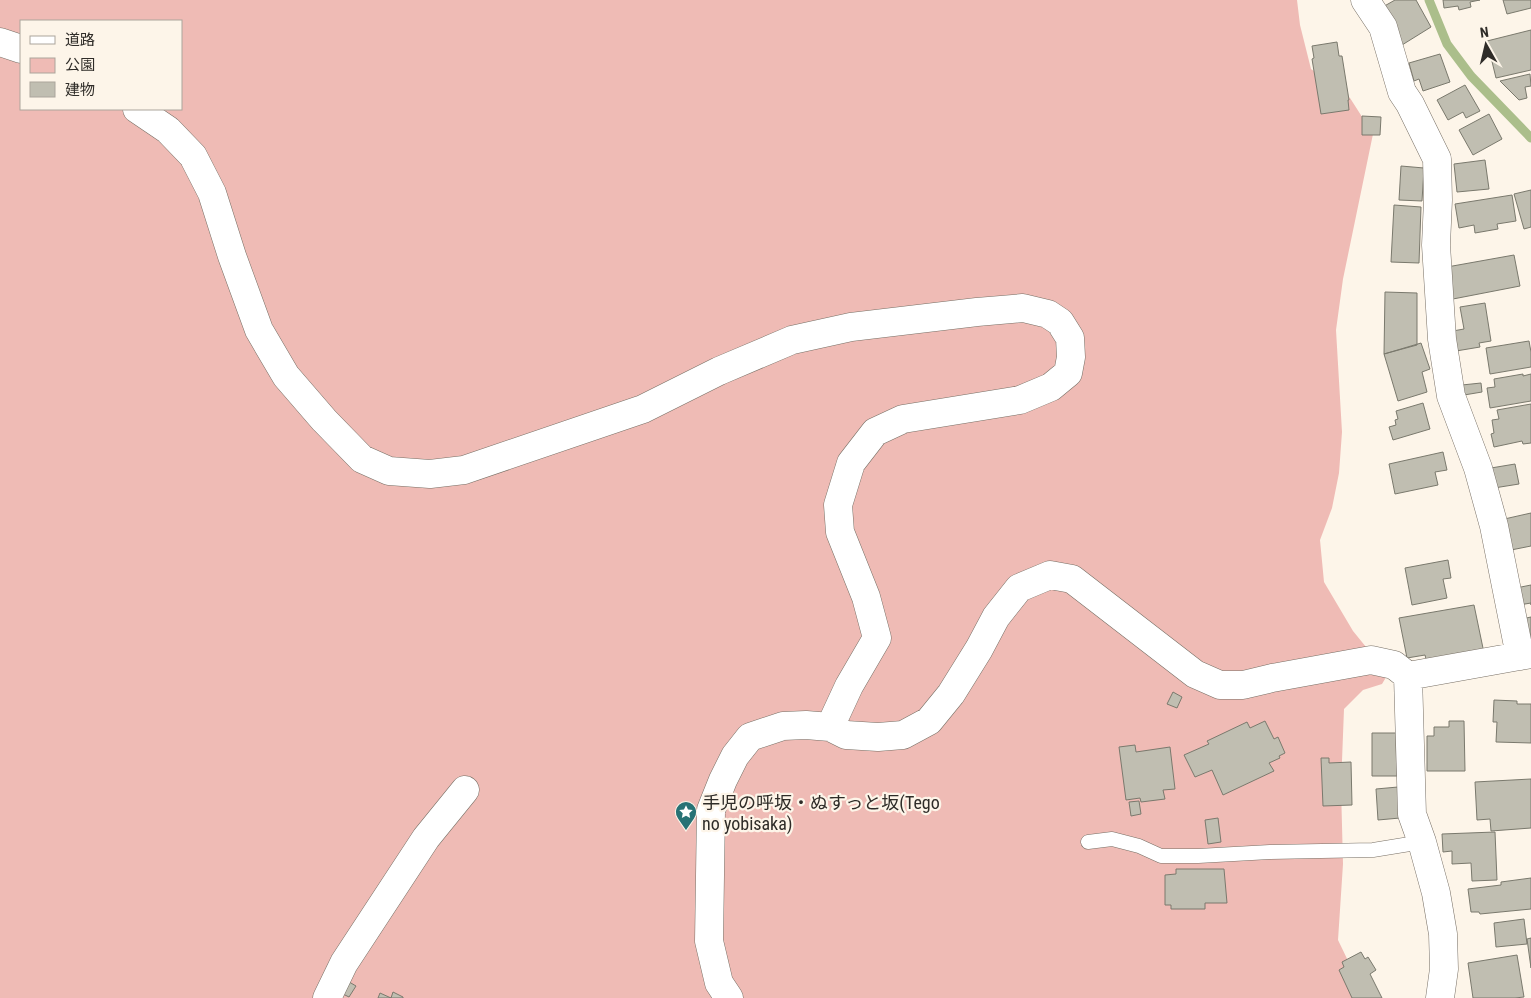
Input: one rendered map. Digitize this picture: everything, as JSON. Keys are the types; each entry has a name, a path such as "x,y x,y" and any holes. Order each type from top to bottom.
{"street":[{"path":"1365,0 1383,28 1402,92 1410,104 1437,159 1436,246 1442,340 1451,396 1481,478 1526,655 1408,676"},
{"path":"0,42 20,49"},
{"path":"138,110 168,130 193,156 212,192 232,256 259,330 286,376 324,420 362,459 389,471 430,474 464,470 643,409 719,371 792,340 851,327 1023,308 1048,314 1060,322 1070,338 1068,373 1051,387 1020,400 903,419 874,432 851,463 838,505 840,532 866,597 877,638 849,686 830,727"},
{"path":"730,998 719,983 709,941 711,810 735,756 750,737 783,726 830,727 846,735 878,738 904,736 929,720 950,694 979,649 996,617 1019,588 1050,575 1072,579 1195,674 1220,685 1243,685 1371,660 1394,664 1408,676 1412,814 1436,893 1444,934 1444,969 1440,998"},
{"path":"327,998 344,963 426,838 465,790"}],"lane":[{"path":"1088,842 1112,839 1139,846 1162,856 1373,850 1422,842"}],"green space":[{"path":"0,0 1297,0 1300,25 1311,69 1350,98 1373,134 1343,279 1336,330 1342,432 1339,473 1332,508 1320,540 1324,582 1353,631 1388,674 1382,684 1363,690 1344,709 1341,787 1343,864 1338,940 1366,998 0,998"}],"building":[{"path":"1395,0 1416,0 1431,27 1402,45 1381,8"},
{"path":"1443,0 1480,0 1470,2 1471,7 1459,10 1458,6 1444,8"},
{"path":"1503,0 1531,0 1531,8 1507,14"},
{"path":"1531,30 1531,70 1496,78 1487,41"},
{"path":"1337,42 1339,56 1342,56 1349,110 1321,114 1312,59 1314,58 1312,46"},
{"path":"1440,54 1450,82 1423,91 1419,79 1414,81 1409,63"},
{"path":"1530,74 1531,86 1525,87 1527,98 1519,100 1500,81"},
{"path":"1465,85 1480,111 1466,118 1463,112 1448,120 1437,100"},
{"path":"1489,114 1502,139 1473,155 1459,130"},
{"path":"1362,116 1381,117 1380,135 1362,135"},
{"path":"1485,160 1489,189 1457,192 1454,164"},
{"path":"1401,166 1424,168 1422,201 1399,200"},
{"path":"1531,190 1531,227 1524,229 1514,194"},
{"path":"1512,195 1516,221 1497,224 1498,229 1475,233 1474,225 1459,228 1455,204"},
{"path":"1394,205 1421,207 1419,263 1391,262"},
{"path":"1514,255 1520,286 1453,299 1447,267"},
{"path":"1385,292 1417,293 1417,345 1384,354"},
{"path":"1485,303 1491,341 1479,343 1480,347 1450,352 1447,332 1464,329 1460,307"},
{"path":"1529,341 1531,367 1490,374 1486,348"},
{"path":"1421,343 1430,369 1422,372 1427,392 1398,401 1384,354"},
{"path":"1523,374 1523,376 1531,374 1531,401 1490,408 1487,388 1495,387 1494,379"},
{"path":"1481,383 1482,392 1464,395 1462,385"},
{"path":"1423,403 1430,429 1393,440 1389,427 1396,425 1395,420 1398,419 1396,411"},
{"path":"1531,404 1531,443 1523,444 1522,441 1494,447 1491,434 1494,433 1492,420 1499,419 1497,410"},
{"path":"1443,452 1447,470 1435,472 1438,485 1395,494 1389,464"},
{"path":"1515,464 1519,484 1494,488 1491,468"},
{"path":"1531,513 1531,546 1506,551 1500,520"},
{"path":"1448,560 1451,578 1443,579 1447,598 1412,605 1405,568"},
{"path":"1531,585 1531,603 1519,605 1516,588"},
{"path":"1474,605 1484,653 1426,659 1425,655 1407,658 1399,618"},
{"path":"1531,617 1531,644 1522,619"},
{"path":"1173,692 1182,697 1177,708 1167,704"},
{"path":"1494,700 1517,701 1517,704 1531,704 1531,743 1496,742 1497,722 1493,722"},
{"path":"1265,721 1274,739 1278,737 1285,753 1279,756 1280,758 1269,763 1274,771 1223,795 1212,770 1195,777 1184,755 1209,744 1207,741 1247,722 1250,728"},
{"path":"1449,721 1464,721 1465,771 1427,771 1427,736 1434,736 1434,727 1449,727"},
{"path":"1372,733 1396,733 1397,776 1372,776"},
{"path":"1135,745 1136,752 1170,747 1175,789 1163,790 1165,799 1141,802 1140,798 1126,800 1119,747"},
{"path":"1321,758 1329,758 1329,763 1351,762 1352,805 1323,806"},
{"path":"1531,779 1531,828 1491,831 1490,819 1477,820 1475,782"},
{"path":"1398,787 1400,818 1378,820 1376,789"},
{"path":"1139,801 1141,814 1131,816 1129,802"},
{"path":"1218,818 1221,842 1208,844 1205,820"},
{"path":"1495,832 1497,880 1472,881 1471,863 1452,864 1452,851 1443,852 1442,834"},
{"path":"1176,869 1224,869 1227,903 1205,903 1205,909 1171,909 1171,905 1165,905 1165,875 1176,874"},
{"path":"1531,878 1531,909 1480,914 1479,912 1471,912 1468,889 1501,885 1501,882"},
{"path":"1524,919 1527,944 1496,947 1494,923"},
{"path":"1531,938 1531,968 1527,939"},
{"path":"1361,952 1365,959 1368,957 1376,970 1370,974 1382,998 1352,998 1339,970 1344,967 1342,962"},
{"path":"1517,955 1524,997 1473,998 1468,963"},
{"path":"344,979 356,986 349,997 337,991"},
{"path":"393,992 403,997 403,998 391,998"},
{"path":"380,993 391,998 378,998"}],"waterway":[{"path":"1429,0 1447,44 1471,76 1531,138"}],"place":[{"name":"手児の呼坂・ぬすっと坂(Tego no yobisaka)","path":"686,831"}]}
